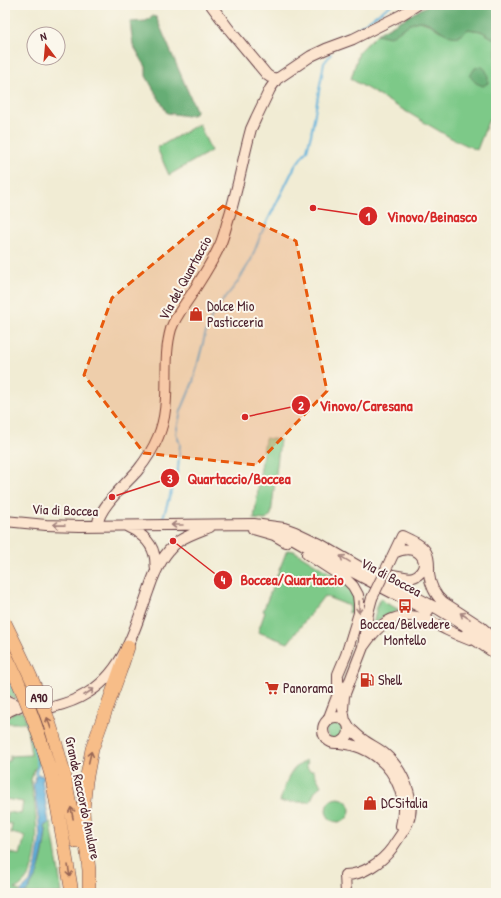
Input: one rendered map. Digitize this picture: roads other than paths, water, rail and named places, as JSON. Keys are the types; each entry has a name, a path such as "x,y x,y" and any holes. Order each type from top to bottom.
{"highway":[{"name":"Grande Raccordo Anulare","path":"5,623 21,655 45,712 58,750 58,776 64,845 72,893"},
{"path":"89,893 89,870 83,810 86,781 92,749 128,648"},
{"name":"Grande Raccordo Anulare","path":"5,654 21,687 42,743 58,776 76,831 86,893"}],"street":[{"path":"211,5 267,75 277,79"},
{"name":"Via del Quartaccio","path":"98,525 98,519 103,510 138,470 153,448 160,434 165,409 168,352 172,327 180,310 204,275 221,244 234,201 251,129 270,89 277,79 315,54 360,36 417,5"},
{"name":"Via di Boccea","path":"5,522 46,525 242,524 272,526 287,529 320,544 438,609 496,645"},
{"path":"242,524 274,535 347,580 355,589 359,600 359,614 346,655 338,674 338,691"},
{"path":"125,525 139,534 150,546 154,554 156,570"},
{"name":"Via di Boccea","path":"53,707 78,698 94,689 113,671 128,648 156,570 171,548 190,535 216,525"},
{"name":"Via di Boccea","path":"272,526 386,591 429,612 496,654"},
{"path":"364,647 368,613 372,598 402,536 426,552 429,562 431,583 439,598 486,630 496,640"},
{"path":"365,570 410,578 415,577 423,568 422,557 416,551 411,549 404,549 392,557"},
{"path":"340,743 348,737 349,733 343,709 344,696 364,647 373,633 385,623 393,619 406,616 416,617 478,642"},
{"path":"366,631 356,648 328,720 323,729 325,738 330,742 359,748 374,755 386,765 395,778 401,794 403,807 402,820 397,840"},
{"path":"5,699 20,706 5,714"},
{"path":"328,720 336,717 341,718 361,738 390,758 399,770 405,782 409,799 410,814 408,823 389,852 369,868 355,874 345,875 346,893"}],"water":[{"path":"37,774 43,776 44,779 42,780 49,823 44,827 46,830 38,872 28,890 25,893 21,893 21,891 30,882 36,865 40,838 33,784"}],"waterway":[{"path":"342,39 391,5"},
{"path":"162,521 178,469 180,444 176,433 181,411 193,382 205,335 213,313 237,283 251,260 261,234 295,166 307,150 324,63 331,54"},
{"path":"5,680 16,692"},
{"path":"27,720 38,766 36,772 37,776"}],"place":[{"name":"Vinovo/Beinasco","path":"313,208"},
{"name":"Dolce Mio Pasticceria","path":"196,314"},
{"name":"Vinovo/Caresana","path":"245,417"},
{"name":"Quartaccio/Boccea","path":"112,497"},
{"name":"Boccea/Quartaccio","path":"173,541"},
{"name":"Boccea/Belvedere Montello","path":"405,606"},
{"name":"Shell","path":"367,680"},
{"name":"Panorama","path":"272,688"},
{"name":"DCSitalia","path":"370,803"}]}
